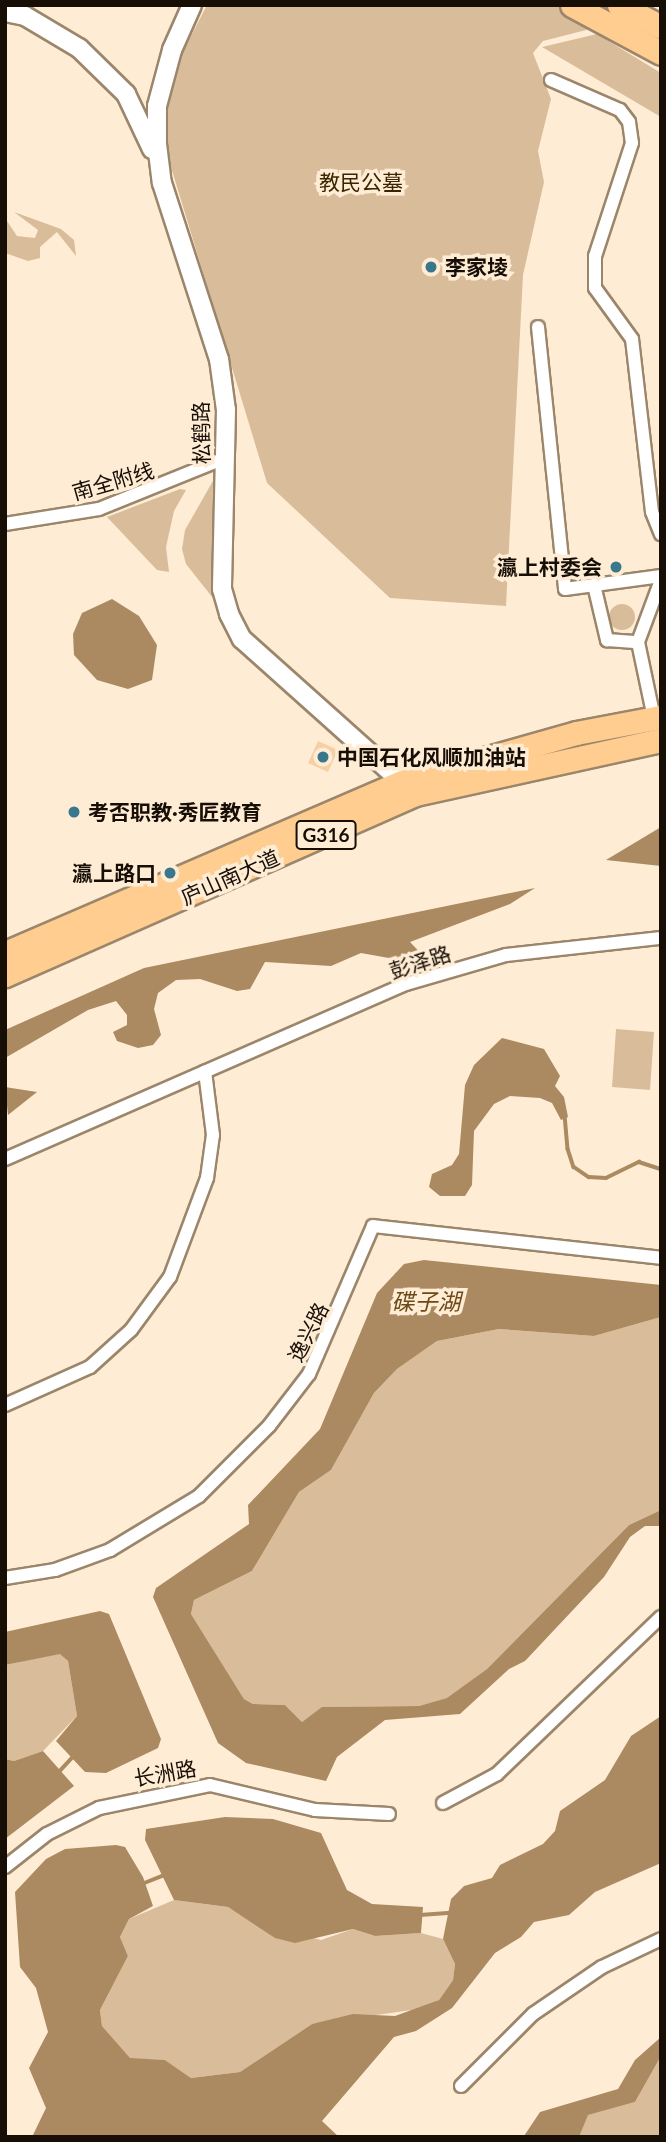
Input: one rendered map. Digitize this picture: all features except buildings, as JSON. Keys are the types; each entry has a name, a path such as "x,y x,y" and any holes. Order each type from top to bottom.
{"highway":[{"path":"572,5 661,53"},
{"path":"619,5 661,27"},
{"name":"庐山南大道","path":"5,953 409,788 576,733 657,717"},
{"name":"庐山南大道","path":"5,975 409,788 661,740"}],"main road":[{"name":"松鹤路","path":"192,5 172,50 157,106 162,183 219,359 225,458 222,589 242,639 409,788"},
{"path":"5,12 25,16 79,48 126,94 146,132 162,183"}],"street":[{"path":"551,80 620,110 629,122 632,143 595,256 595,288 632,339 652,512 661,534"},
{"path":"538,327 565,589 661,578 638,642 657,717"},
{"name":"南全附线","path":"5,524 99,509 225,458"},
{"path":"594,585 607,640 638,642"},
{"name":"彭泽路","path":"5,1159 407,984 506,955 661,938"},
{"path":"5,1405 90,1367 131,1330 170,1277 207,1178 214,1135 205,1072"},
{"name":"逸兴路","path":"5,1578 55,1570 110,1550 200,1496 268,1426 309,1374 373,1226 661,1258"},
{"path":"443,1803 497,1774 661,1617"},
{"name":"长洲路","path":"5,1867 47,1834 99,1808 210,1785 315,1810 389,1814"},
{"path":"461,2085 533,2014 602,1967 661,1938"}],"green space":[{"name":"教民公墓","path":"207,5 557,5 598,27 543,41 533,53 551,99 538,151 544,182 523,275 506,606 390,598 267,483 167,154 164,110 177,63"},
{"path":"597,34 661,73 661,117 542,47"},
{"path":"14,212 61,229 74,240 76,256 57,232 40,247 40,258 28,261 5,253 5,218 17,236 35,238 38,230"},
{"path":"218,472 220,607 186,564 182,549 185,530"},
{"path":"180,489 186,490 174,511 166,547 169,572 157,570 107,517"},
{"path":"622,604 631,608 635,617 631,626 622,630 613,626 609,617 613,608"},
{"path":"616,1029 654,1032 650,1090 612,1087"},
{"path":"661,1317 661,1510 629,1525 487,1669 448,1698 419,1706 323,1707 302,1722 285,1705 253,1704 244,1699 191,1614 194,1600 252,1571 299,1492 331,1470 374,1393 397,1369 437,1341 499,1329 594,1336"},
{"path":"60,1653 68,1661 77,1716 43,1751 14,1761 5,1759 5,1665"},
{"path":"174,1900 228,1907 250,1921 321,1940 353,1929 375,1936 421,1933 443,1939 455,1964 453,1980 439,2000 419,2009 312,2024 240,2072 191,2078 165,2060 130,2059 102,2026 100,2010 128,1956 120,1937 129,1919"},
{"path":"661,2056 661,2137 579,2137 587,2115 635,2102"}],"water":[{"path":"112,599 139,616 157,645 152,680 128,689 97,680 74,655 73,634 82,613"},
{"path":"661,827 661,866 606,860"},
{"path":"535,888 510,904 410,942 433,966 361,953 331,966 265,962 250,989 237,991 200,979 176,980 158,993 154,1009 161,1035 153,1045 138,1048 117,1041 113,1032 127,1025 127,1015 116,1001 88,1010 5,1058 5,1030 144,968"},
{"path":"502,1038 544,1049 560,1076 555,1086 564,1097 568,1117 561,1120 552,1103 540,1098 510,1096 494,1104 474,1131 472,1185 465,1196 440,1196 429,1187 432,1174 452,1165 459,1154 465,1085 474,1065"},
{"path":"5,1087 37,1092 8,1115"},
{"name":"碟子湖","path":"424,1260 661,1285 661,1317 594,1336 499,1329 437,1341 397,1369 374,1393 331,1470 299,1492 252,1571 194,1600 191,1614 244,1699 253,1704 285,1705 302,1722 322,1707 419,1706 447,1698 487,1669 629,1525 661,1510 661,1526 645,1526 630,1537 604,1577 525,1661 509,1669 460,1714 385,1720 337,1757 326,1781 246,1763 218,1743 153,1597 156,1588 249,1524 248,1505 320,1429 377,1293 404,1264"},
{"path":"100,1611 109,1614 161,1739 158,1748 106,1773 85,1772 56,1741 77,1716 68,1661 60,1654 5,1665 5,1632"},
{"path":"661,1716 661,1863 595,1892 569,1915 534,1922 521,1937 495,1953 452,2008 416,2031 394,2037 322,2121 339,2137 32,2137 46,2108 29,2068 48,2032 36,1988 20,1967 15,1892 46,1859 65,1849 116,1845 125,1847 143,1877 153,1906 129,1919 120,1937 128,1956 100,2010 102,2026 130,2058 165,2060 191,2078 240,2072 312,2024 353,2014 395,2016 439,2000 453,1980 455,1964 443,1939 451,1899 464,1886 492,1878 500,1865 543,1844 555,1831 560,1811 605,1780 631,1736"},
{"path":"43,1751 74,1786 5,1839 5,1759 14,1761"},
{"path":"225,1817 273,1819 321,1833 347,1890 372,1904 423,1907 421,1933 375,1936 353,1929 295,1943 275,1938 228,1907 174,1900 145,1840 146,1829"},
{"path":"661,2037 661,2056 635,2102 588,2115 579,2137 524,2136 540,2112 618,2089 635,2060"}],"waterway":[{"path":"565,1115 568,1149 574,1167 589,1177 606,1178 639,1162 661,1169"},
{"path":"58,1773 74,1756"},
{"path":"142,1884 164,1875"},
{"path":"420,1915 451,1913"}],"place":[{"name":"李家堎","path":"431,267"},
{"name":"瀛上村委会","path":"616,567"},
{"name":"中国石化风顺加油站","path":"323,757"},
{"name":"考否职教·秀匠教育","path":"74,812"},
{"name":"瀛上路口","path":"170,873"}]}
